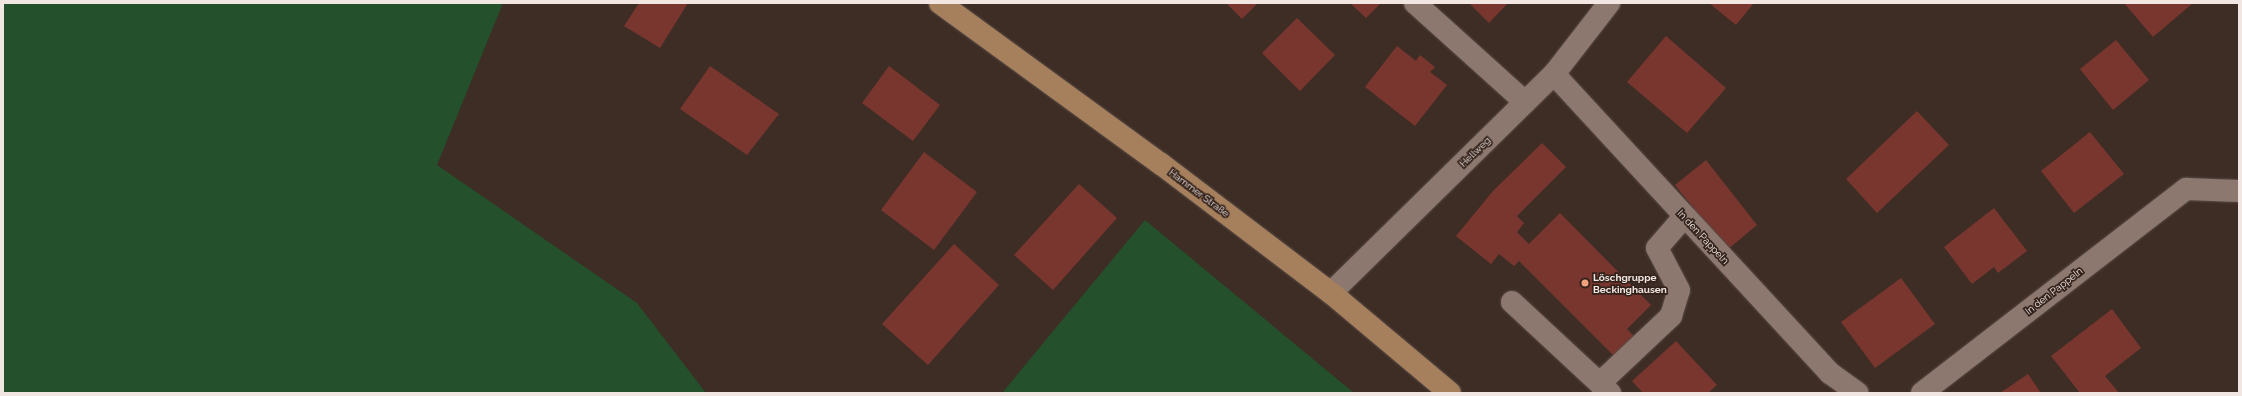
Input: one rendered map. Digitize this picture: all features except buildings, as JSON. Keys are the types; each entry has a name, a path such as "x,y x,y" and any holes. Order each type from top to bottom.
{"main road":[{"name":"Hammer Straße","path":"940,3 1331,292 1450,393"}],"street":[{"path":"1415,3 1526,102"},
{"name":"Hellweg","path":"1331,292 1554,74 1609,3"},
{"name":"In den Pappeln","path":"1554,74 1684,217 1830,373 1858,393"},
{"name":"In den Pappeln","path":"1922,393 2186,189 2239,191"},
{"path":"1512,302 1605,388 1671,316 1679,290 1657,248 1684,217"}],"green space":[{"path":"3,3 503,3 437,165 637,303 706,393 3,393"},
{"path":"1145,220 1354,393 1002,393"}],"place":[{"name":"Löschgruppe Beckinghausen","path":"1585,283"}]}
